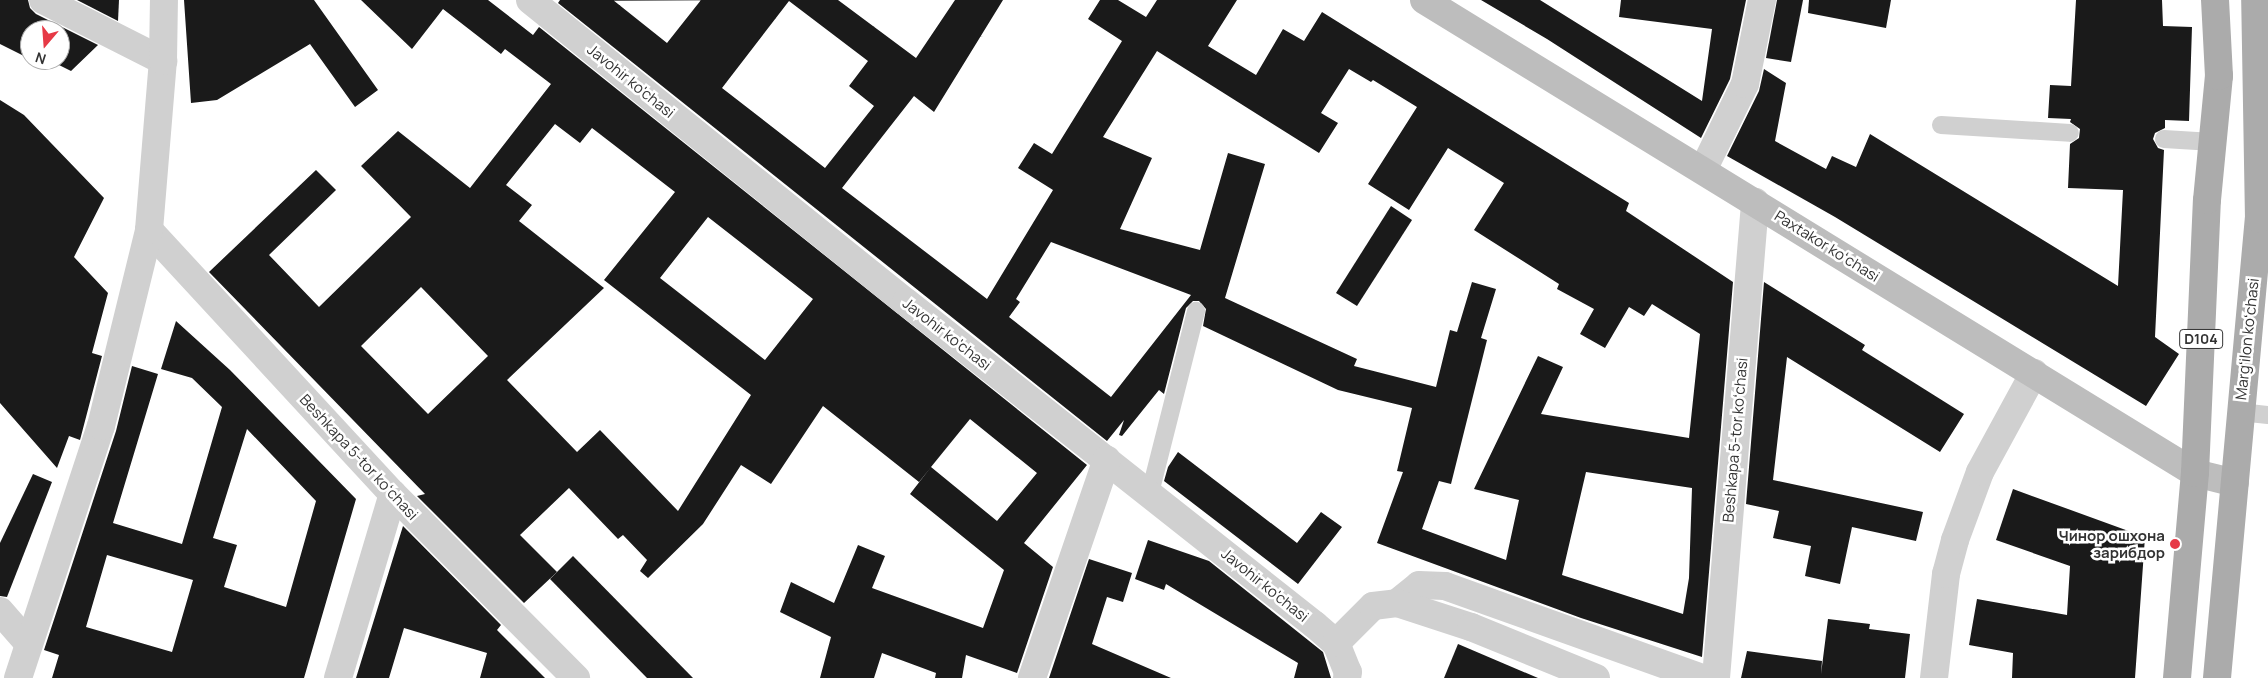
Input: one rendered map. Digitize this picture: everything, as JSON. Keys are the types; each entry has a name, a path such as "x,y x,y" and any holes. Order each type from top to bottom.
{"main road":[{"name":"Paxtakor koʻchasi","path":"1424,0 2195,473 2235,483"},
{"name":"D104","path":"2177,678 2195,473 2207,200 2219,76 2215,0"},
{"name":"Margʻilon koʻchasi","path":"2217,678 2240,412 2264,219 2255,0"}],"street":[{"path":"43,0 163,62"},
{"path":"18,678 100,426 149,230 163,62 164,0"},
{"name":"Javohir ko'chasi","path":"530,0 906,302 1150,493 1336,643 1348,672 1347,678"},
{"path":"1703,170 1745,84 1762,0"},
{"name":"Beshkapa 5-tor koʻchasi","path":"1716,678 1754,202"},
{"name":"Beshkapa 5-tor koʻchasi","path":"149,230 392,494 576,678"},
{"path":"1934,678 1946,574 1955,540 1980,472 2034,373"},
{"path":"1032,678 1107,459"},
{"path":"338,678 392,494"},
{"path":"1397,603 1419,585 1445,586 1702,678"},
{"path":"1336,643 1374,606 1397,603 1471,627 1596,678"},
{"path":"0,611 28,643"}],"lane":[{"path":"1941,125 2070,132"},
{"path":"2164,139 2213,142"},
{"path":"1150,493 1196,311"},
{"path":"2240,412 2268,415"}],"building":[{"path":"0,0 28,0 30,8 36,14 48,20 20,20 20,54 0,44"},
{"path":"77,0 119,0 118,21"},
{"path":"184,0 314,0 378,90 355,107 310,44 217,100 191,103"},
{"path":"361,0 488,0 533,35 539,27 1087,465 1024,543 1053,567 1017,673 966,655 962,678 935,678 936,673 882,653 874,678 820,678 831,637 780,612 791,582 834,603 858,545 885,556 872,588 983,628 1004,570 910,494 931,467 919,482 823,406 771,484 741,465 703,524 648,578 640,571 647,560 623,535 618,539 569,488 520,535 557,572 524,603 417,496 425,494 209,272 316,170 336,190 269,255 319,307 411,217 361,166 398,131 470,188 551,84 505,49 501,54 443,9 412,49","holes":["555,124 580,143 592,128 675,192 604,280 751,395 678,511 600,430 577,452 507,380 604,288 519,221 532,205 506,185","708,217 813,299 765,360 660,278","421,287 488,356 428,414 361,346","970,419 1037,473 997,521 931,467"]},
{"path":"560,0 613,0 667,43 701,0 838,0 916,58 955,0 1003,0 934,112 914,96 842,188 987,299 1053,190 1018,168 1034,143 1052,154 1122,41 1088,19 1100,0 1118,0 1146,17 1157,0 1237,0 1208,46 1256,75 1283,29 1304,41 1322,12 1629,203 1626,211 1733,282 1702,657 1581,618 1377,543 1403,472 1397,471 1412,408 1338,390 1203,326 1206,309 1199,301 1193,301 1186,308 1164,394 1159,390 1122,436 1119,435 1124,420 1107,441 558,3","holes":["789,1 868,61 849,86 874,106 825,168 722,88","1157,51 1319,153 1338,123 1321,113 1349,69 1371,82 1373,80 1417,107 1368,184 1409,210 1448,148 1504,183 1474,230 1559,284 1557,289 1594,309 1580,334 1605,348 1629,307 1644,316 1652,304 1700,334 1689,438 1541,414 1563,367 1538,356 1474,489 1519,500 1506,560 1422,529 1439,481 1451,484 1487,340 1481,338 1496,289 1472,282 1457,332 1450,330 1436,387 1354,366 1357,359 1225,298 1265,164 1228,153 1200,250 1120,229 1152,158 1103,137","1051,242 1191,295 1111,397 1009,317 1020,302 1016,299","1586,472 1692,488 1689,578 1683,614 1562,575"]},
{"path":"1481,0 1540,0 1702,101 1712,29 1619,17 1621,0 1746,0 1730,79 1701,138 1547,39"},
{"path":"1777,0 1803,0 1791,62 1766,58"},
{"path":"1809,0 1891,0 1886,28 1808,13"},
{"path":"2076,0 2162,0 2163,26 2192,27 2189,121 2165,120 2165,128 2155,133 2153,139 2158,148 2164,150 2155,337 2179,354 2146,406 1835,217 1727,156 1759,91 1764,69 1786,83 1775,141 1826,169 1832,156 1856,167 1870,134 2118,286 2123,190 2068,188 2070,144 2079,138 2080,129 2070,122 2071,119 2048,118 2050,85 2071,86"},
{"path":"70,31 98,45 71,71 69,70"},
{"path":"0,100 24,115 104,198 74,257 108,293 92,353 102,356 80,440 69,436 57,468 0,403"},
{"path":"1391,206 1412,220 1357,306 1336,293"},
{"path":"1764,282 1865,345 1862,350 1964,414 1940,452 1787,357 1773,480 1923,512 1916,541 1852,527 1840,584 1805,576 1811,546 1773,538 1779,511 1746,504"},
{"path":"176,321 230,370 356,499 304,678 52,678 59,655 44,650 116,431 132,366 158,374 113,523 182,544 222,407 192,378 161,369","holes":["247,429 316,501 286,607 224,587 237,545 213,538","107,555 193,580 172,652 86,627"]},
{"path":"1178,452 1297,543 1321,512 1342,527 1298,584 1164,481 1168,467"},
{"path":"33,474 52,482 7,597 0,596 0,543"},
{"path":"2013,489 2145,537 2135,678 2012,678 2013,653 1969,645 1977,599 2067,615 2070,566 1996,540"},
{"path":"403,526 501,625 497,630 545,678 480,678 487,653 404,628 389,678 356,678"},
{"path":"1148,540 1209,561 1323,652 1331,678 1294,678 1298,663 1166,584 1164,590 1135,579"},
{"path":"573,556 693,678 647,678 550,579"},
{"path":"1089,559 1132,573 1123,602 1107,597 1092,644 1171,678 1049,678"},
{"path":"1828,619 1870,624 1869,629 1910,634 1905,678 1741,678 1747,651 1822,661 1821,674"},
{"path":"1458,644 1538,678 1444,678"}],"place":[{"name":"Чинор ошхона зарибдор","path":"2175,544"}]}
